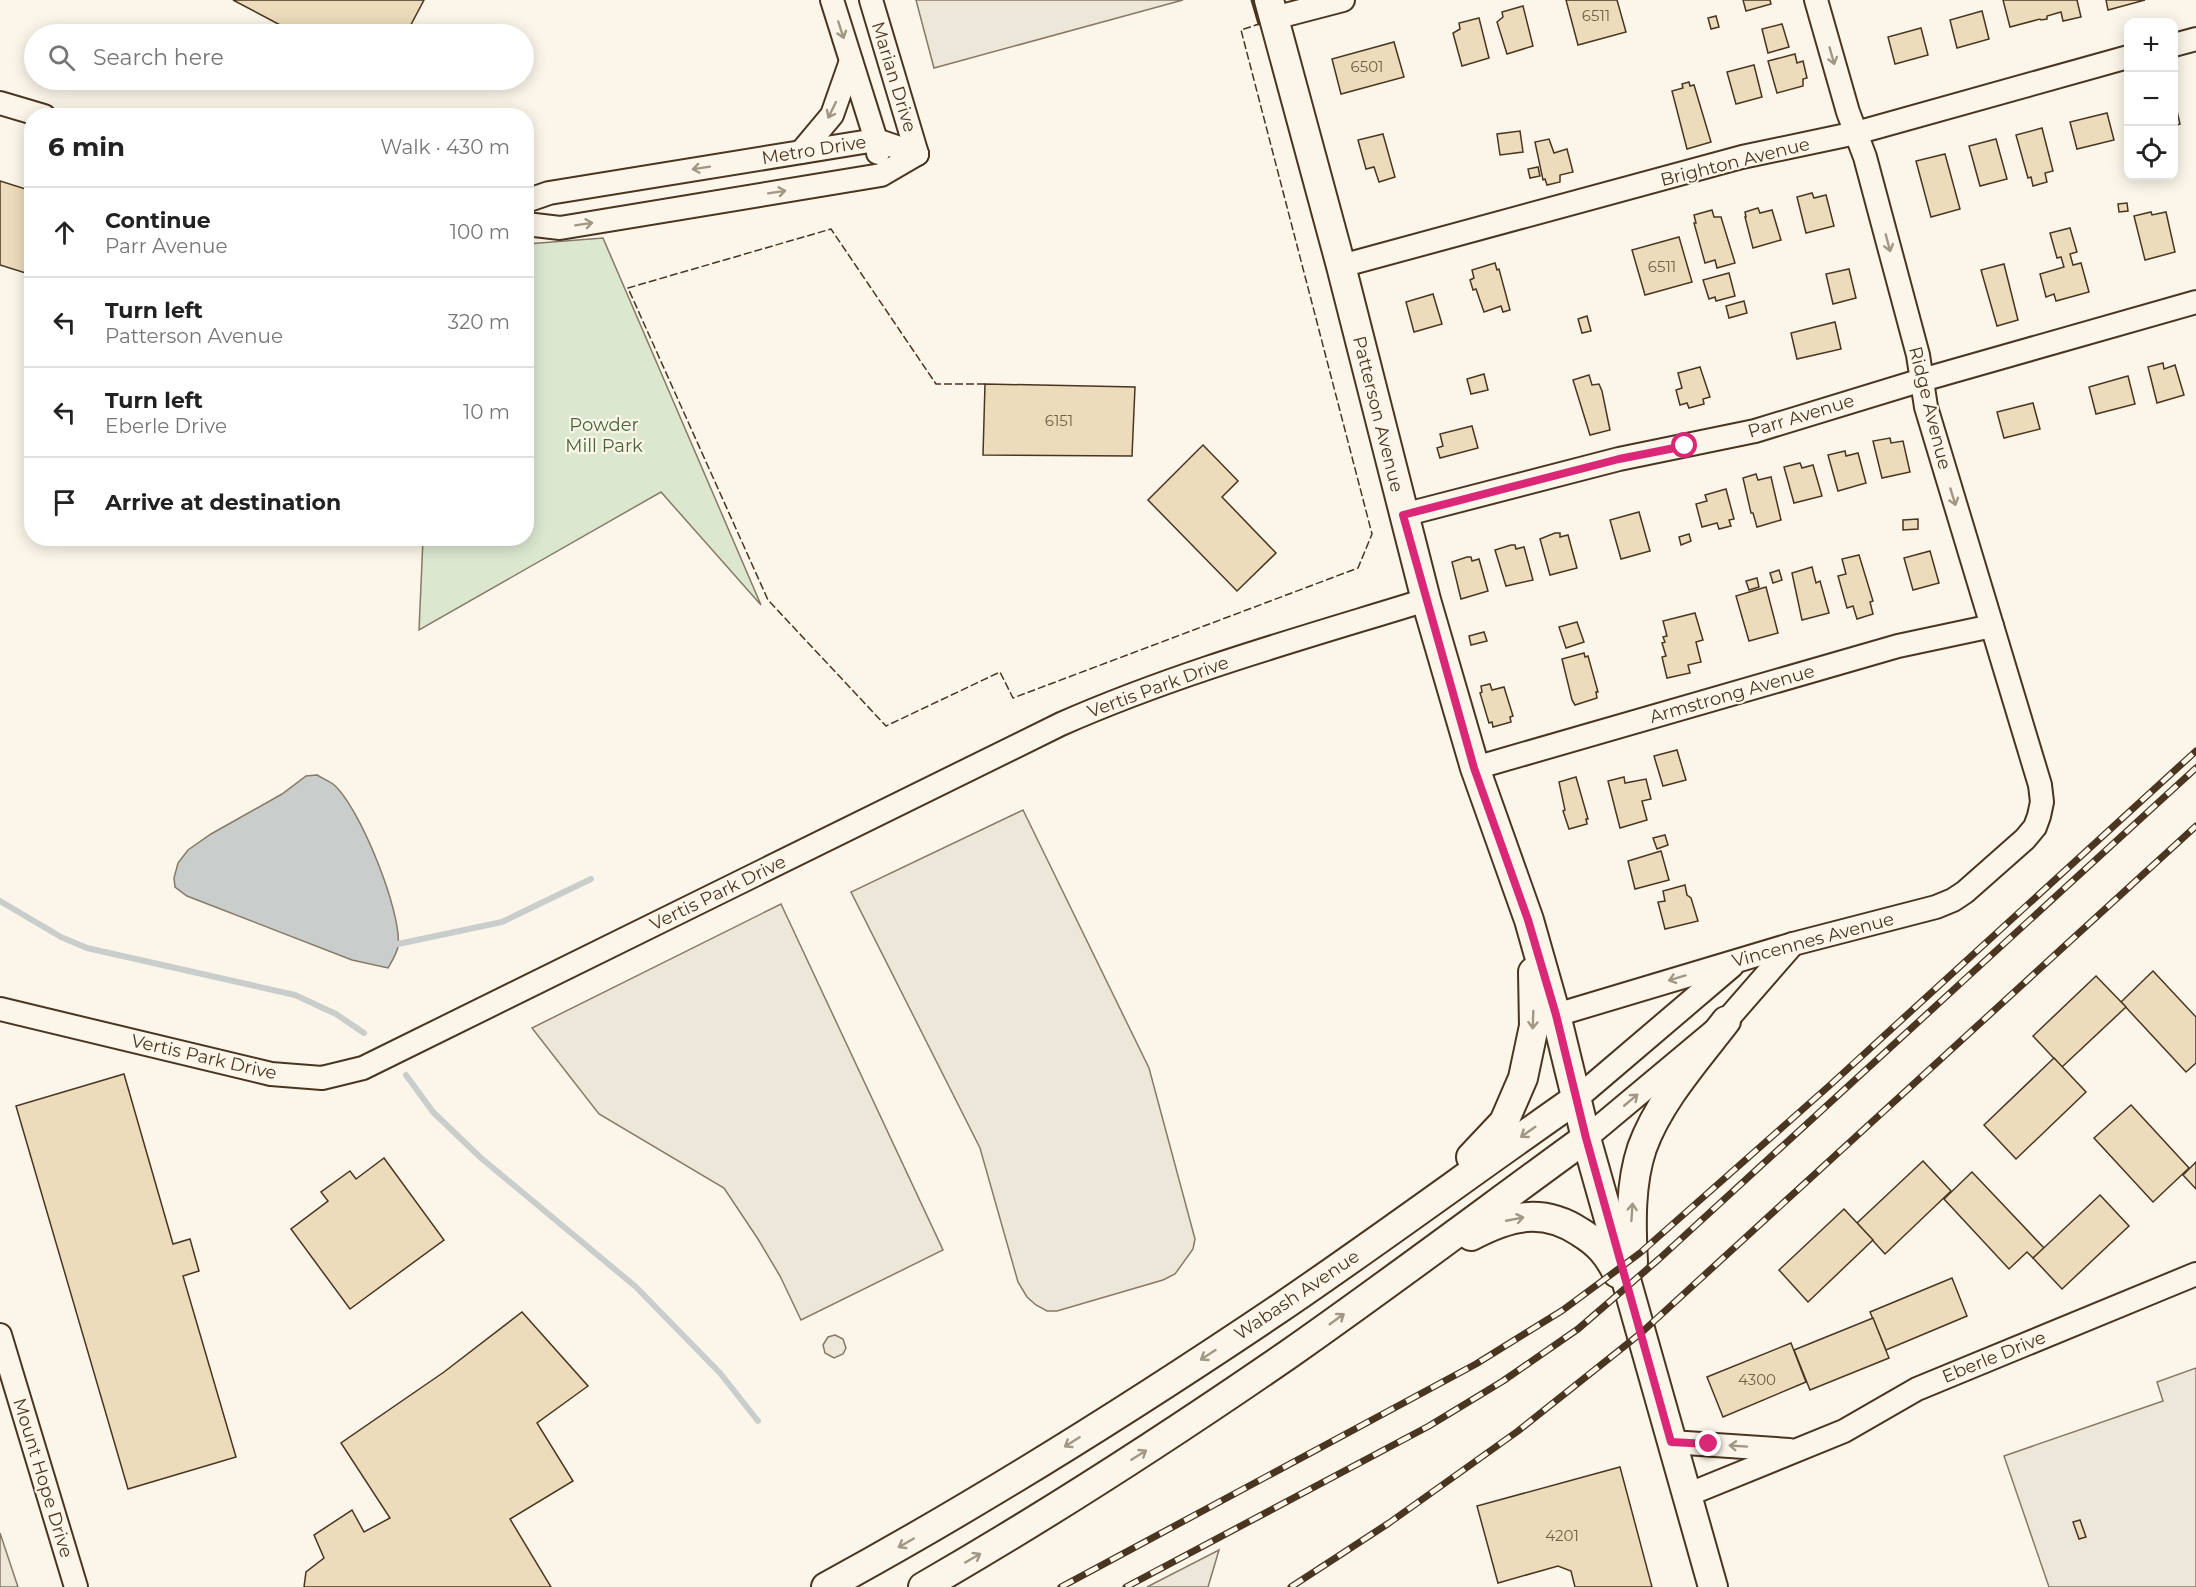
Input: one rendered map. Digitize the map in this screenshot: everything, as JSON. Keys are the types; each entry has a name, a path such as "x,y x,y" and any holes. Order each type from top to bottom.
{"main road":[{"name":"Patterson Avenue","path":"1272,9 1341,266 1426,600 1474,768 1528,920 1556,1015 1586,1138 1713,1587"},
{"path":"1378,1240 1478,1151 1504,1122 1523,1078 1534,1026 1528,920"},
{"path":"1635,1312 1631,1222 1634,1184 1642,1149 1654,1122 1678,1084 1726,1021"},
{"name":"Wabash Avenue","path":"826,1587 975,1503 1082,1437 1280,1308 1576,1099"},
{"path":"923,1587 1004,1540 1164,1438 1290,1353 1586,1138"},
{"path":"1405,1269 1502,1221 1527,1216 1551,1218 1568,1224 1597,1242 1610,1257 1635,1312"}],"street":[{"name":"Marian Drive","path":"832,0 876,140 881,175"},
{"name":"Marian Drive","path":"871,0 917,154"},
{"path":"1272,9 1342,0"},
{"name":"Ridge Avenue","path":"1816,0 1870,179 1918,356 1926,407 2040,785 2042,802 2039,816"},
{"path":"2178,44 2196,39"},
{"name":"Brighton Avenue","path":"1341,266 1742,157 1856,133 2124,58"},
{"name":"Marian Drive","path":"801,152 832,115 851,61"},
{"path":"4,102 24,109"},
{"name":"Metro Drive","path":"534,198 549,193 876,140 917,154"},
{"name":"Metro Drive","path":"534,225 560,228 881,175 917,154"},
{"name":"Parr Avenue","path":"1403,515 1619,459 1755,431 1922,380 2196,302"},
{"name":"Vertis Park Drive","path":"0,1009 272,1074 322,1078 363,1068 1061,724 1106,704 1212,666 1426,600"},
{"name":"Armstrong Avenue","path":"1474,768 1898,646 1992,626"},
{"name":"Vincennes Avenue","path":"1556,1015 1740,959 1936,907 1953,900 2025,839 2035,828 2039,816"},
{"path":"1586,1138 1726,1021 1793,944"},
{"name":"Wabash Avenue","path":"1576,1099 1740,959"},
{"name":"Eberle Drive","path":"1688,1494 1844,1431 1917,1389 2196,1274"},
{"name":"Mount Hope Drive","path":"0,1335 76,1587"},
{"name":"Eberle Drive","path":"1671,1442 1797,1450"}],"green space":[{"name":"Powder Mill Park","path":"603,238 761,605 661,492 419,630 423,546 534,546 534,243"}],"shaded area":[{"path":"916,0 1183,0 934,68"},
{"path":"317,775 333,784 343,796 355,814 377,861 394,911 398,931 398,947 388,968 352,960 187,896 175,887 174,878 178,863 188,850 211,834 282,794 306,776"},
{"path":"1023,810 1149,1068 1195,1239 1193,1249 1175,1274 1163,1280 1057,1311 1047,1311 1036,1305 1027,1297 1018,1282 980,1148 851,892"},
{"path":"781,904 943,1250 801,1320 780,1276 724,1188 599,1114 532,1028"},
{"path":"835,1335 843,1339 846,1348 843,1354 834,1358 825,1353 823,1345 828,1337"},
{"path":"2196,1368 2196,1587 2049,1587 2004,1456 2163,1401 2157,1382"},
{"path":"0,1533 18,1587 0,1587"},
{"path":"1219,1550 1208,1587 1147,1587"}],"building":[{"path":"233,0 424,0 411,24 278,24"},
{"path":"1566,0 1617,0 1626,32 1578,45"},
{"path":"1743,0 1770,0 1771,4 1746,11"},
{"path":"2003,0 2077,0 2081,17 2063,21 2061,12 2047,16 2047,19 2010,27"},
{"path":"2106,0 2145,0 2108,10"},
{"path":"1523,6 1533,46 1507,54 1497,22 1503,17 1502,12"},
{"path":"1982,11 1989,39 1957,48 1950,20"},
{"path":"1716,16 1719,27 1711,29 1708,18"},
{"path":"1479,18 1489,58 1462,66 1453,33 1460,29 1459,23"},
{"path":"1782,24 1789,47 1768,53 1762,29"},
{"path":"1921,28 1928,55 1895,64 1888,37"},
{"path":"1394,42 1404,77 1341,94 1332,59"},
{"path":"1795,54 1797,63 1803,61 1807,78 1803,79 1803,86 1777,93 1768,61"},
{"path":"1754,65 1762,97 1736,104 1727,72"},
{"path":"1689,82 1690,86 1694,85 1711,142 1687,149 1672,91 1683,88 1682,84"},
{"path":"2107,113 2114,140 2077,149 2070,122"},
{"path":"2042,128 2053,171 2045,173 2047,182 2033,186 2031,177 2028,178 2016,135"},
{"path":"1520,131 1523,152 1500,155 1497,134"},
{"path":"1383,134 1395,177 1379,182 1374,167 1366,169 1358,140"},
{"path":"1549,139 1554,153 1567,149 1573,172 1560,175 1560,182 1547,185 1545,179 1543,180 1535,142"},
{"path":"1996,139 2007,179 1980,186 1969,146"},
{"path":"1945,154 1960,209 1931,217 1916,161"},
{"path":"1538,167 1540,176 1530,178 1528,169"},
{"path":"0,181 24,188 24,272 0,265"},
{"path":"1812,193 1814,198 1826,195 1834,226 1806,233 1797,197"},
{"path":"2127,203 2128,211 2119,212 2118,204"},
{"path":"1758,208 1760,213 1772,210 1781,240 1753,248 1745,212"},
{"path":"1712,210 1714,217 1721,217 1735,263 1717,268 1715,260 1705,263 1694,223 1696,223 1694,215"},
{"path":"2151,212 2152,215 2166,212 2175,252 2145,260 2134,216"},
{"path":"2070,228 2077,252 2070,254 2073,265 2081,263 2089,292 2056,301 2054,294 2046,297 2040,274 2064,267 2061,257 2057,258 2050,233"},
{"path":"1679,237 1692,282 1645,295 1632,250"},
{"path":"1495,263 1497,270 1499,269 1510,310 1503,312 1501,306 1484,312 1476,289 1473,290 1470,280 1474,278 1472,270"},
{"path":"2004,264 2018,320 1997,326 1981,270"},
{"path":"1849,269 1856,298 1833,304 1826,274"},
{"path":"1729,273 1735,296 1716,301 1715,297 1709,299 1703,280"},
{"path":"1433,294 1442,324 1414,332 1406,302"},
{"path":"1744,301 1747,313 1729,318 1726,306"},
{"path":"1587,316 1591,331 1582,333 1578,319"},
{"path":"1835,322 1841,349 1797,359 1791,333"},
{"path":"2163,363 2164,369 2175,365 2184,395 2157,403 2148,367"},
{"path":"1700,367 1710,397 1703,399 1704,404 1689,408 1687,403 1680,405 1676,390 1682,388 1678,373"},
{"path":"1484,374 1488,390 1471,394 1467,379"},
{"path":"1589,375 1592,385 1599,384 1602,391 1610,430 1590,435 1573,380"},
{"path":"2128,376 2135,404 2096,414 2089,387"},
{"path":"985,384 1135,387 1132,456 983,455"},
{"path":"2033,403 2040,429 2004,438 1997,412"},
{"path":"1472,426 1478,448 1440,458 1437,448 1443,446 1440,434"},
{"path":"1890,438 1891,443 1903,441 1910,472 1882,478 1873,441"},
{"path":"1203,445 1238,481 1222,497 1276,553 1237,591 1148,500"},
{"path":"1845,451 1846,456 1858,453 1866,483 1838,491 1828,455"},
{"path":"1800,463 1802,468 1813,465 1822,496 1794,503 1784,467"},
{"path":"1756,474 1758,480 1771,477 1781,520 1757,527 1753,513 1751,513 1743,478"},
{"path":"1726,489 1734,519 1729,520 1731,526 1719,529 1717,523 1702,527 1696,504 1707,501 1705,495"},
{"path":"1639,512 1650,551 1621,559 1610,520"},
{"path":"1918,519 1918,529 1903,530 1903,520"},
{"path":"1560,533 1560,537 1568,535 1577,568 1550,575 1540,539"},
{"path":"1689,534 1691,541 1681,545 1679,537"},
{"path":"1515,545 1516,549 1524,547 1533,580 1506,586 1495,550"},
{"path":"1930,551 1939,583 1913,590 1904,558"},
{"path":"1859,555 1873,601 1870,602 1873,614 1857,619 1853,606 1847,608 1838,576 1846,574 1842,559"},
{"path":"1471,557 1472,561 1479,559 1488,591 1461,599 1452,562"},
{"path":"1812,567 1816,583 1820,581 1829,613 1802,620 1792,573"},
{"path":"1779,570 1782,580 1773,583 1770,573"},
{"path":"1757,578 1759,587 1749,590 1746,581"},
{"path":"1766,587 1778,633 1749,641 1736,596"},
{"path":"1695,613 1703,640 1696,642 1701,662 1688,665 1690,673 1667,678 1662,657 1666,656 1662,643 1665,642 1663,637 1667,636 1663,621"},
{"path":"1577,622 1584,642 1566,648 1559,627"},
{"path":"1484,632 1487,641 1471,645 1469,636"},
{"path":"1584,653 1585,657 1588,656 1598,692 1596,692 1597,698 1575,705 1562,659"},
{"path":"1490,684 1492,690 1504,687 1513,716 1510,717 1511,722 1493,727 1492,722 1489,723 1480,693 1482,692 1481,686"},
{"path":"1677,750 1686,780 1663,786 1654,756"},
{"path":"1576,777 1588,819 1586,819 1587,824 1569,829 1563,811 1565,810 1559,782"},
{"path":"1624,777 1625,783 1646,779 1651,799 1642,801 1647,820 1620,828 1608,781"},
{"path":"1665,835 1668,845 1657,849 1653,838"},
{"path":"1661,851 1669,880 1635,889 1628,861"},
{"path":"1685,885 1698,921 1665,929 1658,902 1665,901 1663,891"},
{"path":"2153,971 2196,1017 2196,1063 2186,1072 2121,1002"},
{"path":"2096,976 2126,1007 2062,1067 2033,1036"},
{"path":"2054,1058 2086,1092 2016,1159 1984,1125"},
{"path":"124,1074 173,1244 190,1239 199,1271 183,1276 236,1457 128,1489 16,1106"},
{"path":"2131,1105 2189,1168 2153,1202 2094,1138"},
{"path":"384,1158 444,1240 350,1309 291,1229 328,1201 321,1192 350,1171 356,1179"},
{"path":"1923,1161 1951,1191 1885,1254 1857,1223"},
{"path":"2196,1162 2196,1189 2183,1175"},
{"path":"1972,1172 2044,1248 2033,1258 2027,1252 2009,1269 1944,1199"},
{"path":"2100,1195 2129,1226 2062,1289 2033,1258"},
{"path":"1844,1209 1873,1240 1808,1302 1779,1270"},
{"path":"1952,1278 1967,1316 1886,1350 1870,1312"},
{"path":"522,1312 588,1386 537,1423 573,1481 510,1519 551,1587 304,1587 306,1572 324,1558 314,1535 352,1510 364,1532 390,1518 341,1443 444,1372"},
{"path":"1873,1318 1889,1358 1810,1390 1794,1350"},
{"path":"1791,1343 1806,1382 1723,1417 1707,1377"},
{"path":"1620,1467 1652,1587 1575,1587 1571,1571 1558,1566 1498,1583 1477,1506"},
{"path":"2080,1520 2086,1537 2079,1539 2073,1522"}],"waterway":[{"path":"398,944 502,922 591,879"},
{"path":"0,901 61,937 87,948 295,995 336,1014 364,1033"},
{"path":"406,1075 433,1112 481,1158 636,1287 720,1373 758,1421"}],"railway":[{"path":"1061,1587 1476,1364 1563,1310 1640,1253 1829,1086 2196,751"},
{"path":"1126,1587 1429,1426 1503,1381 1578,1329 1659,1259 2196,768"},
{"path":"1291,1587 1389,1523 1518,1431 1641,1333 2196,826"}],"fence":[{"path":"985,384 936,384 831,229 628,288 768,600 886,726 1000,672 1013,698 1358,568 1372,534 1241,30 1259,24"}],"wall":[{"path":"1252,0 1259,24"}],"route":[{"path":"1685,446 1619,459 1403,515 1474,768 1528,920 1556,1015 1586,1138 1671,1442 1709,1444"}]}
